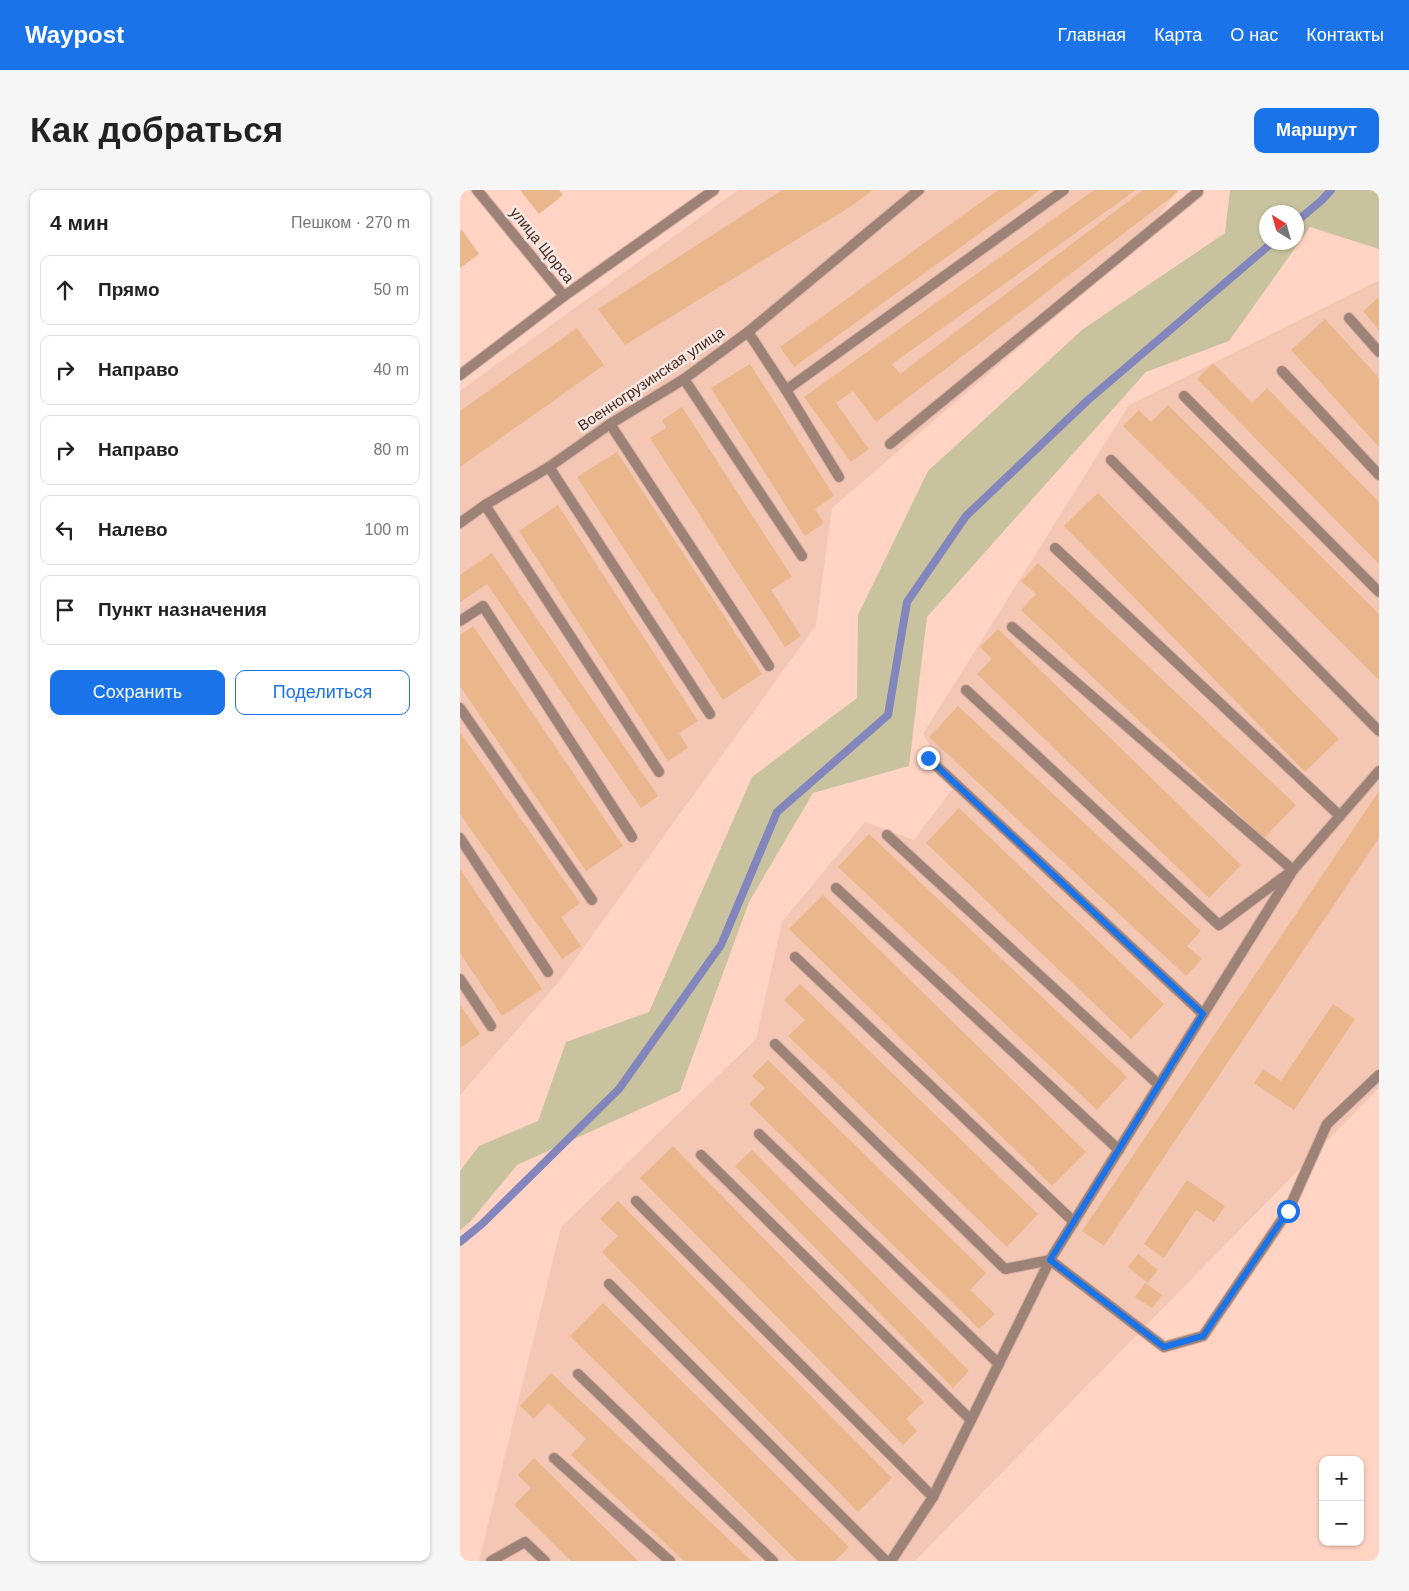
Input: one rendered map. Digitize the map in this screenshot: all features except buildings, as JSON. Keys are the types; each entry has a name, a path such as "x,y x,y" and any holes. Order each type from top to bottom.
{"street":[{"name":"улица Щорса","path":"477,190 564,296"},
{"path":"460,376 564,296 714,190"},
{"name":"Военногрузинская улица","path":"460,523 485,505 550,467 610,424 684,379 748,332 919,190"},
{"path":"786,390 1064,190"},
{"path":"890,444 1198,192 1198,190"},
{"path":"1349,318 1379,352"},
{"path":"748,332 839,477"},
{"path":"1282,371 1379,475"},
{"path":"684,379 802,556"},
{"path":"1184,396 1379,592"},
{"path":"610,424 769,666"},
{"path":"1111,460 1379,730"},
{"path":"550,467 710,714"},
{"path":"485,505 659,772"},
{"path":"1055,548 1340,816"},
{"path":"460,621 483,606 632,837"},
{"path":"1012,627 1293,870"},
{"path":"966,690 1219,925 1293,870"},
{"path":"460,708 592,900"},
{"path":"928,758 1203,1014"},
{"path":"891,1561 933,1497 1050,1260 1293,870 1379,771"},
{"path":"887,835 1159,1085"},
{"path":"460,838 548,972"},
{"path":"836,888 1119,1150"},
{"path":"795,957 1074,1222"},
{"path":"460,979 491,1026"},
{"path":"775,1044 1005,1269 1050,1260 1164,1347 1203,1336 1288,1211 1327,1124 1379,1075"},
{"path":"759,1134 999,1364"},
{"path":"701,1155 972,1420"},
{"path":"636,1201 933,1497"},
{"path":"609,1284 886,1561"},
{"path":"578,1374 773,1561"},
{"path":"554,1458 670,1561"},
{"path":"491,1561 525,1542 545,1561"}],"shaded area":[{"path":"738,190 1177,190 1139,245 832,508 816,625 558,983 460,1095 460,391"},
{"path":"1230,190 1379,190 1379,249 1310,227 1304,235 1304,205 1259,205 1259,250 1294,250 1229,341 1146,372 927,617 909,766 813,793 749,902 680,1091 517,1165 470,1222 460,1230 460,1171 479,1146 538,1121 566,1042 649,1012 752,777 857,698 858,615 928,471 1083,329 1225,233"},
{"path":"1379,280 1379,1088 915,1561 479,1561 561,1227 756,1039 782,922 865,822 914,840 954,787 923,734 1129,405"}],"waterway":[{"path":"1304,215 1331,190"},
{"path":"460,1242 482,1224 619,1089 721,945 777,812 888,715 907,602 966,516 1088,400 1264,250"}],"route":[{"path":"928,758 1203,1014 1050,1260 1164,1347 1203,1336 1288,1211"}]}
